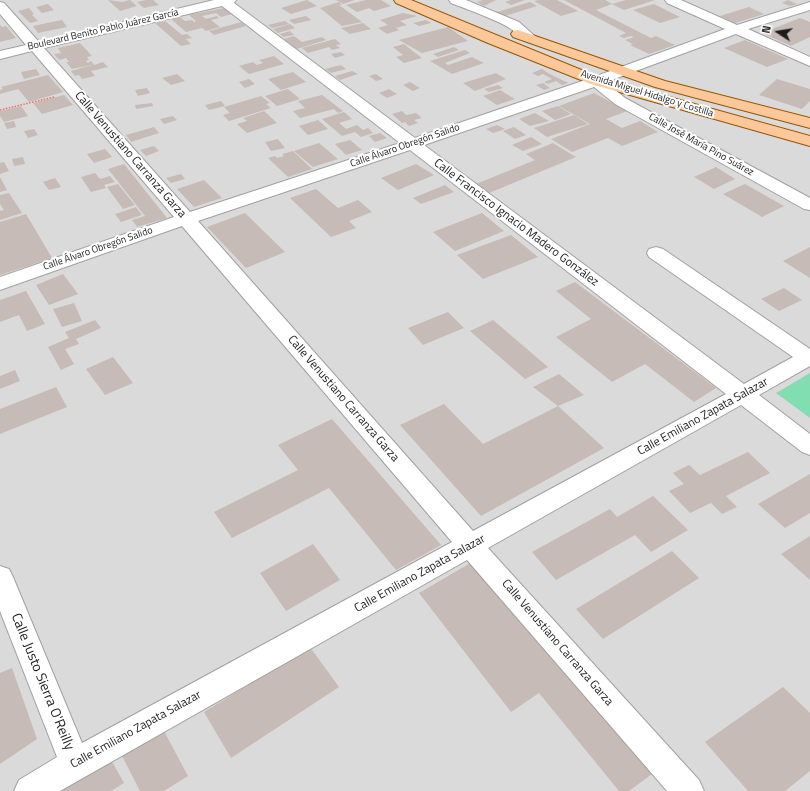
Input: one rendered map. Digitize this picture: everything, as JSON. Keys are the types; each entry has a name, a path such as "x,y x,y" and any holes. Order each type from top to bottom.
{"main road":[{"name":"Avenida Miguel Hidalgo y Costilla","path":"400,0 493,40 596,81 810,141"},
{"name":"Avenida Miguel Hidalgo y Costilla","path":"441,3 492,25 622,71 689,92 810,123"}],"street":[{"name":"Boulevard Benito Pablo Juárez García","path":"0,55 33,42 194,0"},
{"name":"Boulevard Benito Pablo Juárez García","path":"0,45 33,42 226,0"},
{"name":"Calle Francisco Ignacio Madero González","path":"226,0 412,144 744,394 810,446"},
{"name":"Avenida Miguel Hidalgo y Costilla","path":"455,0 514,25 530,38"},
{"path":"671,0 810,62"},
{"name":"Calle Álvaro Obregón Salido","path":"0,284 185,219 596,81 736,29 810,6"},
{"name":"Calle Venustiano Carranza Garza","path":"1,7 76,91 185,219 471,546 688,791"},
{"name":"Calle José María Pino Suárez","path":"596,81 620,101 810,205"},
{"path":"656,253 809,358"},
{"name":"Calle Emiliano Zapata Salazar","path":"30,791 75,764 809,358"},
{"name":"Calle Justo Sierra O'Reilly","path":"0,577 75,764"}],"path":[{"path":"0,110 76,91"}],"shaded area":[{"path":"0,0 810,0 810,791 0,791"}],"green space":[{"path":"810,373 810,418 776,393"}],"building":[{"path":"108,0 122,2 130,0 137,6 120,11"},
{"path":"153,0 159,5 144,8 137,2"},
{"path":"307,0 317,6 291,14 281,8"},
{"path":"336,0 355,0 343,4"},
{"path":"366,0 381,0 391,6 374,11 369,8 357,12 346,5"},
{"path":"483,0 496,0 484,6 477,2"},
{"path":"511,0 525,0 511,5 505,2"},
{"path":"557,0 578,11 561,16 534,1"},
{"path":"564,0 605,0 612,4 596,10 651,38 656,36 675,45 649,54 630,45 633,44 625,40 634,37 631,36 624,38 619,36 626,33"},
{"path":"626,0 655,0 624,10 612,4"},
{"path":"788,0 797,4 790,6 782,3"},
{"path":"339,2 342,5 339,5 362,22 342,26 320,8"},
{"path":"530,2 537,6 502,17 494,13"},
{"path":"48,4 54,10 42,13 36,7"},
{"path":"654,4 680,17 660,23 633,10"},
{"path":"749,7 764,14 735,23 720,16"},
{"path":"29,8 34,14 32,15 38,21 30,23 18,11"},
{"path":"224,8 232,14 221,17 216,13 202,16 206,19 217,16 219,18 211,20 220,27 206,31 202,28 186,32 171,19 180,17 185,21 192,20 194,22 196,21 189,15"},
{"path":"403,13 417,16 400,21 407,25 396,28 399,30 387,34 378,28 388,25 380,20"},
{"path":"306,16 311,20 294,24 289,20"},
{"path":"800,18 810,22 810,37 791,46 762,33"},
{"path":"62,20 67,27 38,33 33,26"},
{"path":"426,20 431,23 419,26 413,23"},
{"path":"165,21 182,35 187,34 192,38 186,39 191,44 181,46 155,23"},
{"path":"285,21 289,24 272,28 268,25"},
{"path":"241,22 246,26 214,35 209,31"},
{"path":"363,23 371,29 350,34 341,28"},
{"path":"290,24 295,28 278,33 273,29"},
{"path":"0,25 2,27 6,26 16,38 0,42"},
{"path":"448,27 468,41 422,53 399,40"},
{"path":"290,31 294,35 283,37 280,34"},
{"path":"294,36 302,42 322,37 326,40 297,49 284,39"},
{"path":"335,39 341,44 336,45 340,48 332,50 329,47 308,53 302,48"},
{"path":"745,40 788,59 767,67 724,48"},
{"path":"80,43 92,56 87,57 89,60 86,61 88,63 91,61 94,65 103,62 108,67 91,71 95,76 82,79 79,75 75,76 71,71 92,65 72,69 66,62 69,62 66,58 59,60 54,54 61,53 58,48"},
{"path":"404,44 422,58 404,63 396,57 403,55 393,47"},
{"path":"454,47 459,50 438,57 433,54"},
{"path":"465,50 470,53 445,63 448,65 472,57 484,63 452,74 430,61"},
{"path":"341,52 345,55 335,58 331,54"},
{"path":"274,56 284,64 249,74 239,66 253,62 257,65 263,63 259,60"},
{"path":"341,65 346,69 331,73 325,69"},
{"path":"36,69 40,75 24,79 21,72"},
{"path":"542,69 568,83 562,85 556,81 548,84 544,82 552,79 543,74 538,76 532,73"},
{"path":"352,71 358,74 340,80 335,76"},
{"path":"293,72 306,82 281,90 268,79"},
{"path":"496,73 506,79 475,91 463,83"},
{"path":"177,74 185,81 171,85 162,78"},
{"path":"376,74 383,79 376,81 369,76"},
{"path":"48,75 63,92 29,102 18,89 0,94 0,90 3,89 1,87"},
{"path":"249,79 255,84 245,88 239,82"},
{"path":"777,79 810,89 810,101 802,109 759,95"},
{"path":"410,82 420,88 413,91 403,85"},
{"path":"543,83 550,88 544,90 536,85"},
{"path":"498,85 503,88 489,92 484,89"},
{"path":"147,88 150,93 138,96 135,90"},
{"path":"288,89 300,99 277,106 265,96"},
{"path":"389,89 397,94 387,98 379,93"},
{"path":"500,90 515,99 497,105 483,96"},
{"path":"594,93 627,111 606,119 622,128 640,121 658,132 622,146 608,138 572,152 551,139 590,124 559,106"},
{"path":"64,95 73,105 42,114 33,103"},
{"path":"322,95 343,111 338,113 334,109 300,118 293,111 305,108 298,101"},
{"path":"261,96 270,103 266,104 271,108 229,121 223,115 230,113 224,107"},
{"path":"221,101 225,106 209,110 205,105"},
{"path":"152,103 153,106 136,109 135,105"},
{"path":"21,106 28,116 4,122 0,116 0,111"},
{"path":"558,106 571,114 555,120 542,111"},
{"path":"264,111 277,123 247,133 237,124 247,121 243,118"},
{"path":"402,111 406,115 416,113 422,118 414,120 418,123 409,126 405,122 402,123 392,114"},
{"path":"344,112 352,119 339,123 346,129 357,125 363,130 368,128 373,133 361,137 355,132 342,136 322,119"},
{"path":"535,113 549,121 530,126 519,119"},
{"path":"574,115 588,124 547,137 534,128"},
{"path":"173,116 177,120 164,124 160,119"},
{"path":"318,120 328,129 308,135 299,126"},
{"path":"14,121 16,127 7,129 4,123"},
{"path":"497,125 505,129 493,133 486,129"},
{"path":"154,127 159,133 131,142 126,135"},
{"path":"514,127 526,135 515,139 503,131"},
{"path":"34,129 38,135 28,138 24,131"},
{"path":"380,133 387,138 375,142 369,136"},
{"path":"531,137 542,144 523,151 512,145"},
{"path":"278,139 285,148 271,151 265,142"},
{"path":"350,140 362,150 346,155 335,144"},
{"path":"319,143 338,159 313,167 294,151"},
{"path":"553,143 576,157 489,193 476,184 535,160 526,154"},
{"path":"154,146 159,151 146,156 140,150"},
{"path":"105,149 112,157 94,163 87,154"},
{"path":"293,151 312,169 288,177 268,158 275,156 277,158 284,156 282,154"},
{"path":"23,157 25,164 14,166 12,159"},
{"path":"4,162 9,171 0,174 0,163"},
{"path":"124,164 167,218 137,227 132,220 145,216 108,169"},
{"path":"416,164 434,175 398,190 381,178"},
{"path":"716,167 735,179 714,189 694,177"},
{"path":"95,173 100,179 110,176 115,182 104,185 106,188 91,192 81,177"},
{"path":"181,174 185,179 171,183 166,178"},
{"path":"0,177 7,190 0,192"},
{"path":"55,178 61,187 49,190 43,182"},
{"path":"204,180 222,198 194,207 177,189"},
{"path":"118,184 135,205 123,209 107,187"},
{"path":"745,184 784,206 762,217 723,194"},
{"path":"445,185 454,192 421,204 413,198"},
{"path":"316,189 338,208 358,200 372,212 349,221 356,228 331,237 290,198"},
{"path":"9,193 22,213 0,220 0,211 4,210 0,204 0,195"},
{"path":"136,207 142,215 121,222 115,214"},
{"path":"245,213 285,252 246,268 207,227"},
{"path":"482,213 504,231 455,251 433,232"},
{"path":"26,214 52,258 0,275 0,222"},
{"path":"511,235 538,257 483,279 457,255"},
{"path":"810,247 810,278 783,261"},
{"path":"63,274 78,294 49,305 36,285"},
{"path":"575,282 716,388 694,402 645,364 612,382 556,337 591,319 556,291"},
{"path":"784,288 802,300 779,311 761,299"},
{"path":"26,291 45,324 27,331 19,315 0,322 0,300"},
{"path":"74,303 82,321 62,327 53,309"},
{"path":"448,312 464,328 423,345 408,328"},
{"path":"95,320 101,328 76,339 79,344 65,349 74,364 61,370 48,347 69,338 65,332"},
{"path":"493,320 548,367 525,379 470,331"},
{"path":"113,357 133,383 105,395 86,369"},
{"path":"15,370 20,381 0,389 0,376"},
{"path":"559,374 584,395 558,406 533,387"},
{"path":"56,387 67,407 0,434 0,409"},
{"path":"444,404 483,444 558,406 604,448 481,516 400,425"},
{"path":"332,419 441,545 396,570 329,488 232,538 214,512 298,470 278,445"},
{"path":"748,452 770,473 726,496 737,507 722,514 711,503 690,513 669,491 684,484 673,473 689,465 700,475"},
{"path":"810,474 810,513 785,528 758,504"},
{"path":"653,496 688,530 651,552 635,535 556,580 532,552 610,509 617,517"},
{"path":"810,536 810,580 781,554"},
{"path":"313,544 340,580 286,611 260,573"},
{"path":"672,551 699,578 603,639 576,609"},
{"path":"472,562 652,774 629,791 619,791 539,693 511,712 419,593"},
{"path":"310,647 339,687 231,758 204,712"},
{"path":"12,668 37,739 0,764 0,673"},
{"path":"783,687 810,713 810,771 785,791 748,791 705,742"},
{"path":"164,731 188,776 164,791 140,791 122,756"},
{"path":"110,758 124,783 111,791 63,791 62,788"}]}
